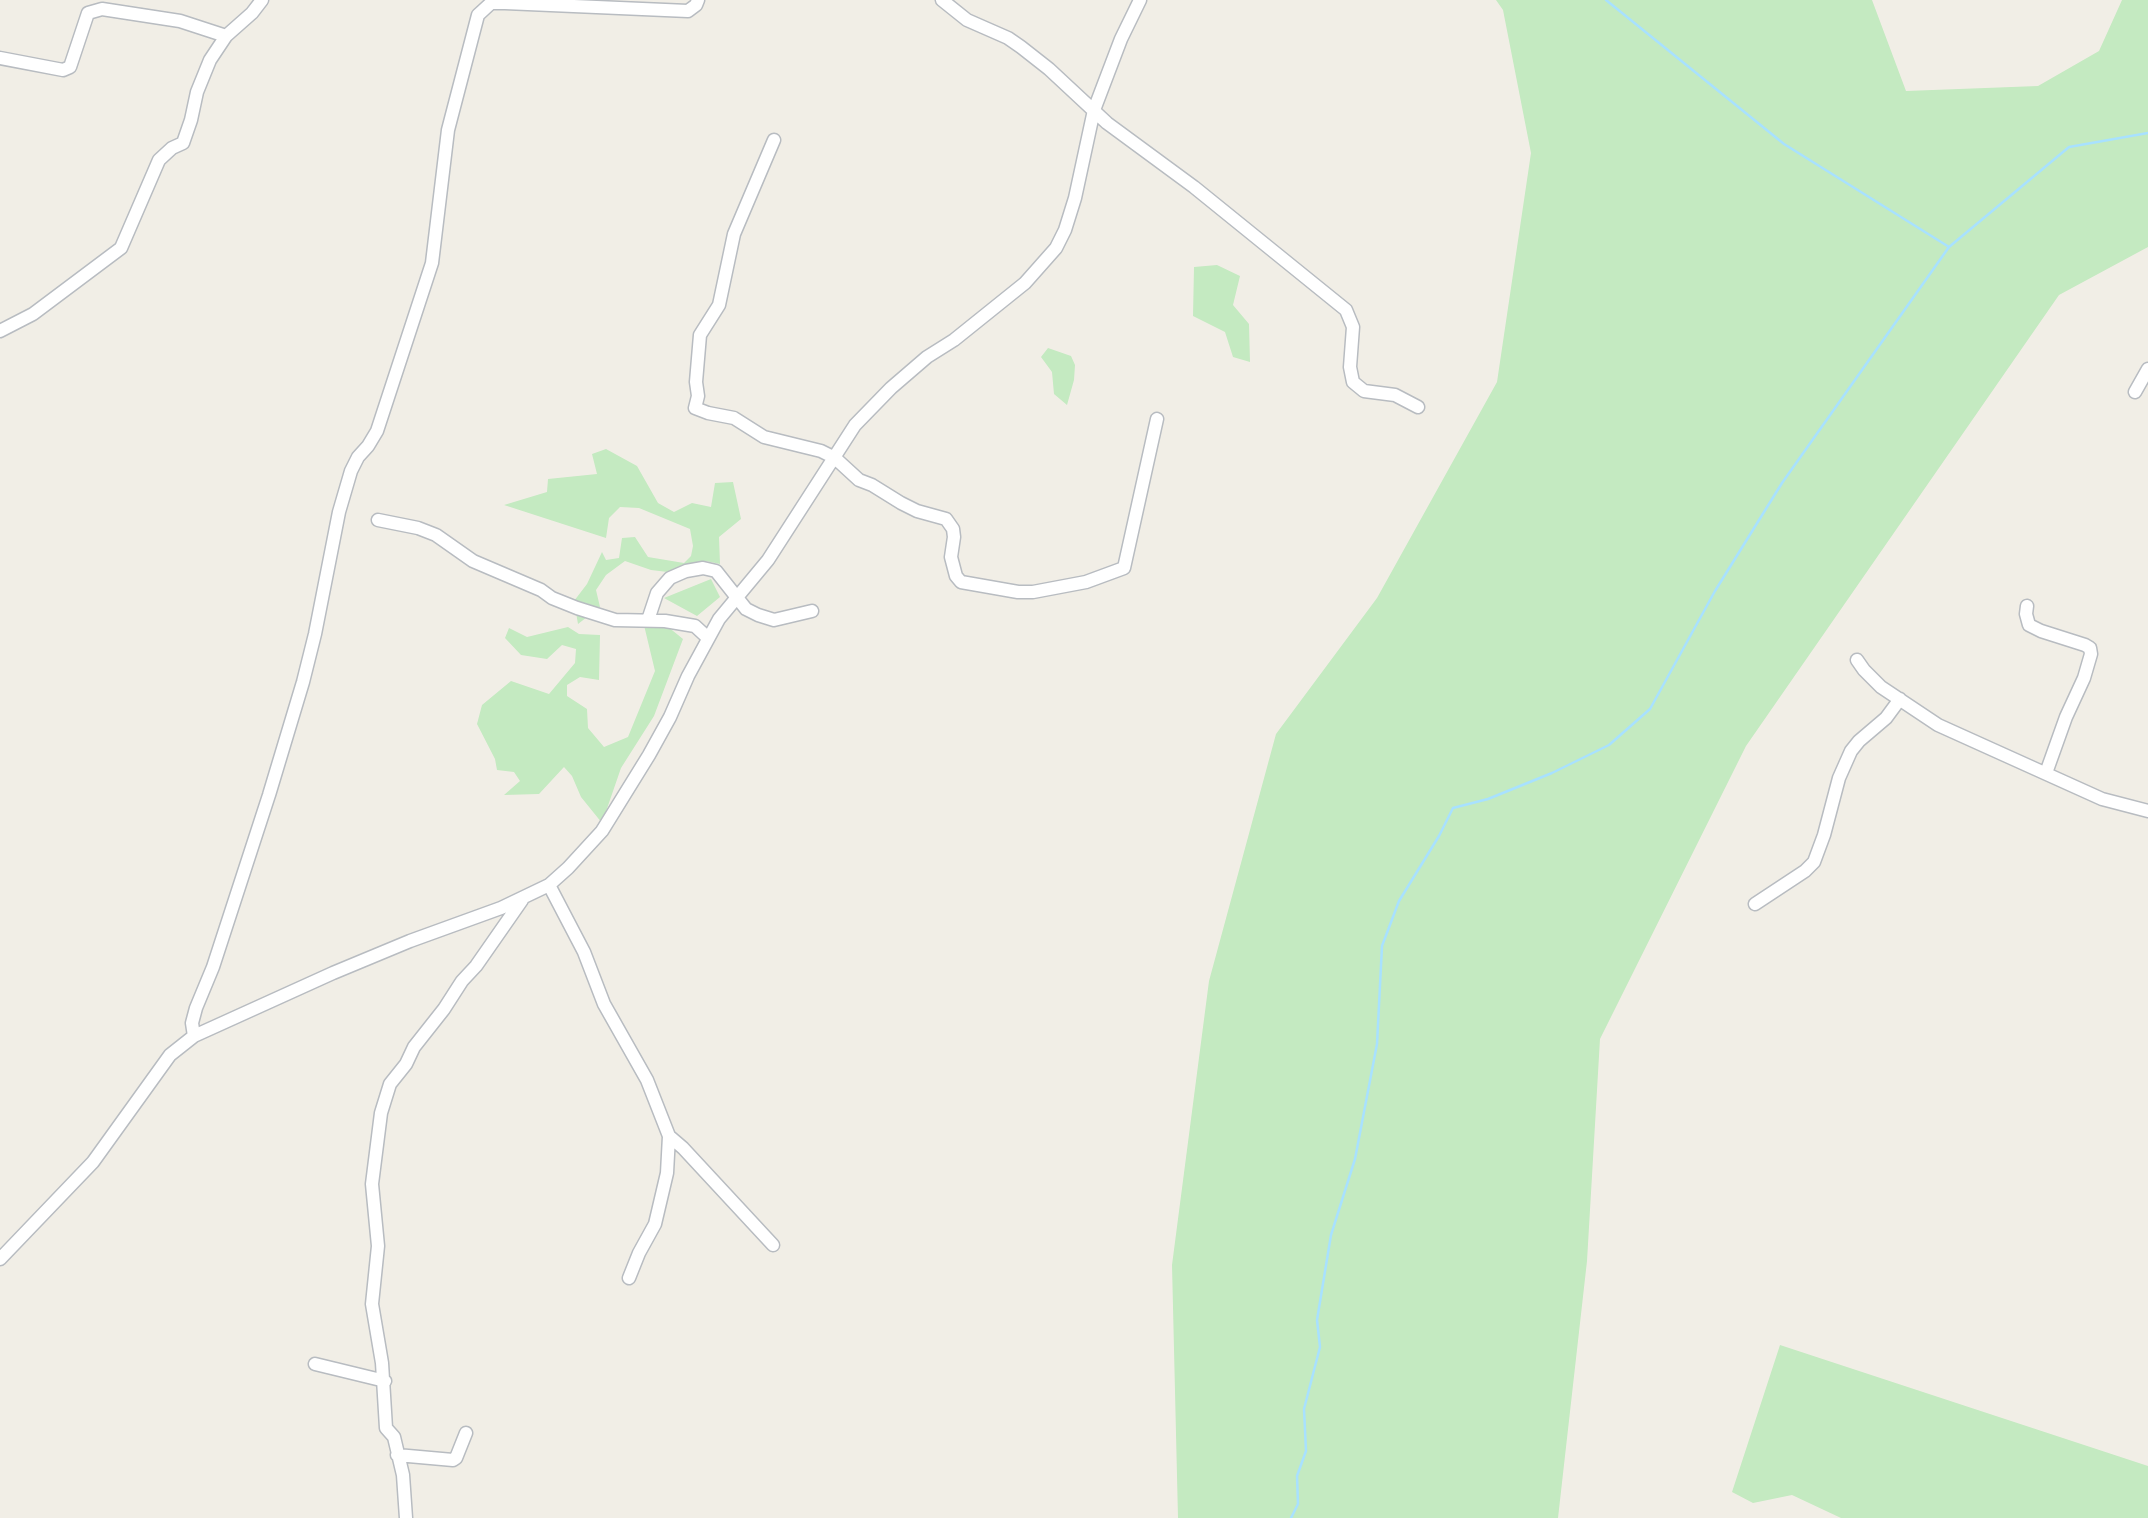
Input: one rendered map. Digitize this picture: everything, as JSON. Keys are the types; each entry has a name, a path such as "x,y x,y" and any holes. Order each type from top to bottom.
{"street":[{"path":"0,331 33,314 121,248 159,160 172,148 183,143 191,120 197,92 210,60 226,36 252,13 262,0"},
{"path":"194,1036 192,1023 196,1008 213,967 269,795 303,682 315,634 339,512 351,471 358,457 368,446 377,431 432,264 448,130 478,15 491,3 688,11 696,5 698,0"},
{"path":"942,0 967,20 1008,38 1021,47 1124,136 1194,186 1346,310 1353,327 1351,375 1357,387 1364,391 1405,399 1418,407"},
{"path":"0,1259 93,1162 170,1055 194,1036 342,969 410,941 501,908 549,885 568,868 602,831 653,748 708,638 736,596 768,560 855,425 891,388 928,357 954,340 999,305 1036,273 1056,248 1065,230 1074,198 1094,110 1121,39 1140,0"},
{"path":"0,58 63,70 70,66 88,13 102,9 180,21 226,36"},
{"path":"774,140 734,234 719,305 700,335 696,382 698,396 695,408 708,413 726,415 744,423 764,437 821,451 835,458 859,480 872,485 917,511 946,519 951,524 954,536 951,545 952,562 956,576 961,582 1018,592 1033,592 1086,582 1124,568 1157,419"},
{"path":"2136,392 2148,369"},
{"path":"378,520 418,528 436,535 472,561 541,590 552,598 577,608 616,620 665,620 695,626 708,638"},
{"path":"648,620 657,593 670,578 686,571 703,568 716,571 746,609 774,620 812,612"},
{"path":"2027,606 2028,624 2085,645 2090,648 2091,654 2084,678 2066,717 2046,773"},
{"path":"1857,660 1881,687 1938,725 2102,798 2148,811"},
{"path":"1755,904 1806,871 1814,862 1824,835 1839,778 1851,751 1858,741 1886,718 1900,699"},
{"path":"549,885 584,952 604,1004 647,1080 669,1136 667,1173 655,1224 630,1278"},
{"path":"406,1518 403,1475 394,1436 386,1428 385,1381 372,1304 378,1246 372,1184 384,1099 390,1084 406,1064 414,1047 444,1009 462,981 476,966 496,934 525,896"},
{"path":"669,1136 683,1148 773,1245"},
{"path":"315,1364 385,1381"},
{"path":"397,1454 453,1460 456,1458 466,1433"}],"green space":[{"path":"1496,0 1872,0 1906,91 2038,86 2099,51 2122,0 2148,0 2148,247 2059,295 1746,746 1600,1039 1587,1261 1558,1518 1178,1518 1172,1265 1209,981 1276,734 1377,598 1497,382 1531,153 1503,10"},
{"path":"1217,265 1240,276 1233,305 1249,324 1250,362 1233,357 1225,332 1193,316 1194,267"},
{"path":"1048,348 1071,356 1075,365 1074,380 1067,405 1054,394 1052,372 1041,357"},
{"path":"606,449 637,466 658,503 674,512 692,503 711,507 715,483 733,482 741,519 719,537 720,564 706,561 676,573 651,570 625,561 606,575 596,590 600,607 578,624 574,601 587,584 602,552 606,560 619,558 622,538 635,537 648,557 684,563 691,556 693,546 690,529 639,508 620,507 609,518 606,538 504,505 547,492 548,479 597,474 592,454"},
{"path":"711,579 720,597 697,616 664,598"},
{"path":"643,621 667,626 683,639 654,716 621,768 602,823 581,797 572,776 564,767 539,794 504,795 520,781 514,772 497,770 495,759 477,724 482,705 511,681 549,694 575,663 576,649 562,645 547,659 521,655 505,638 509,628 527,637 568,627 579,634 600,635 599,680 580,677 567,685 567,696 587,709 588,728 604,747 628,737 655,671"},
{"path":"1780,1345 2148,1466 2148,1518 1841,1518 1792,1495 1753,1503 1732,1492"}],"waterway":[{"path":"1606,0 1784,144 1949,247"},
{"path":"1291,1518 1298,1504 1297,1476 1306,1451 1304,1409 1320,1347 1317,1320 1331,1235 1355,1159 1377,1044 1382,946 1399,901 1439,836 1453,808 1488,799 1552,773 1609,745 1650,709 1715,591 1782,483 1949,247 2069,147 2148,133"}]}
